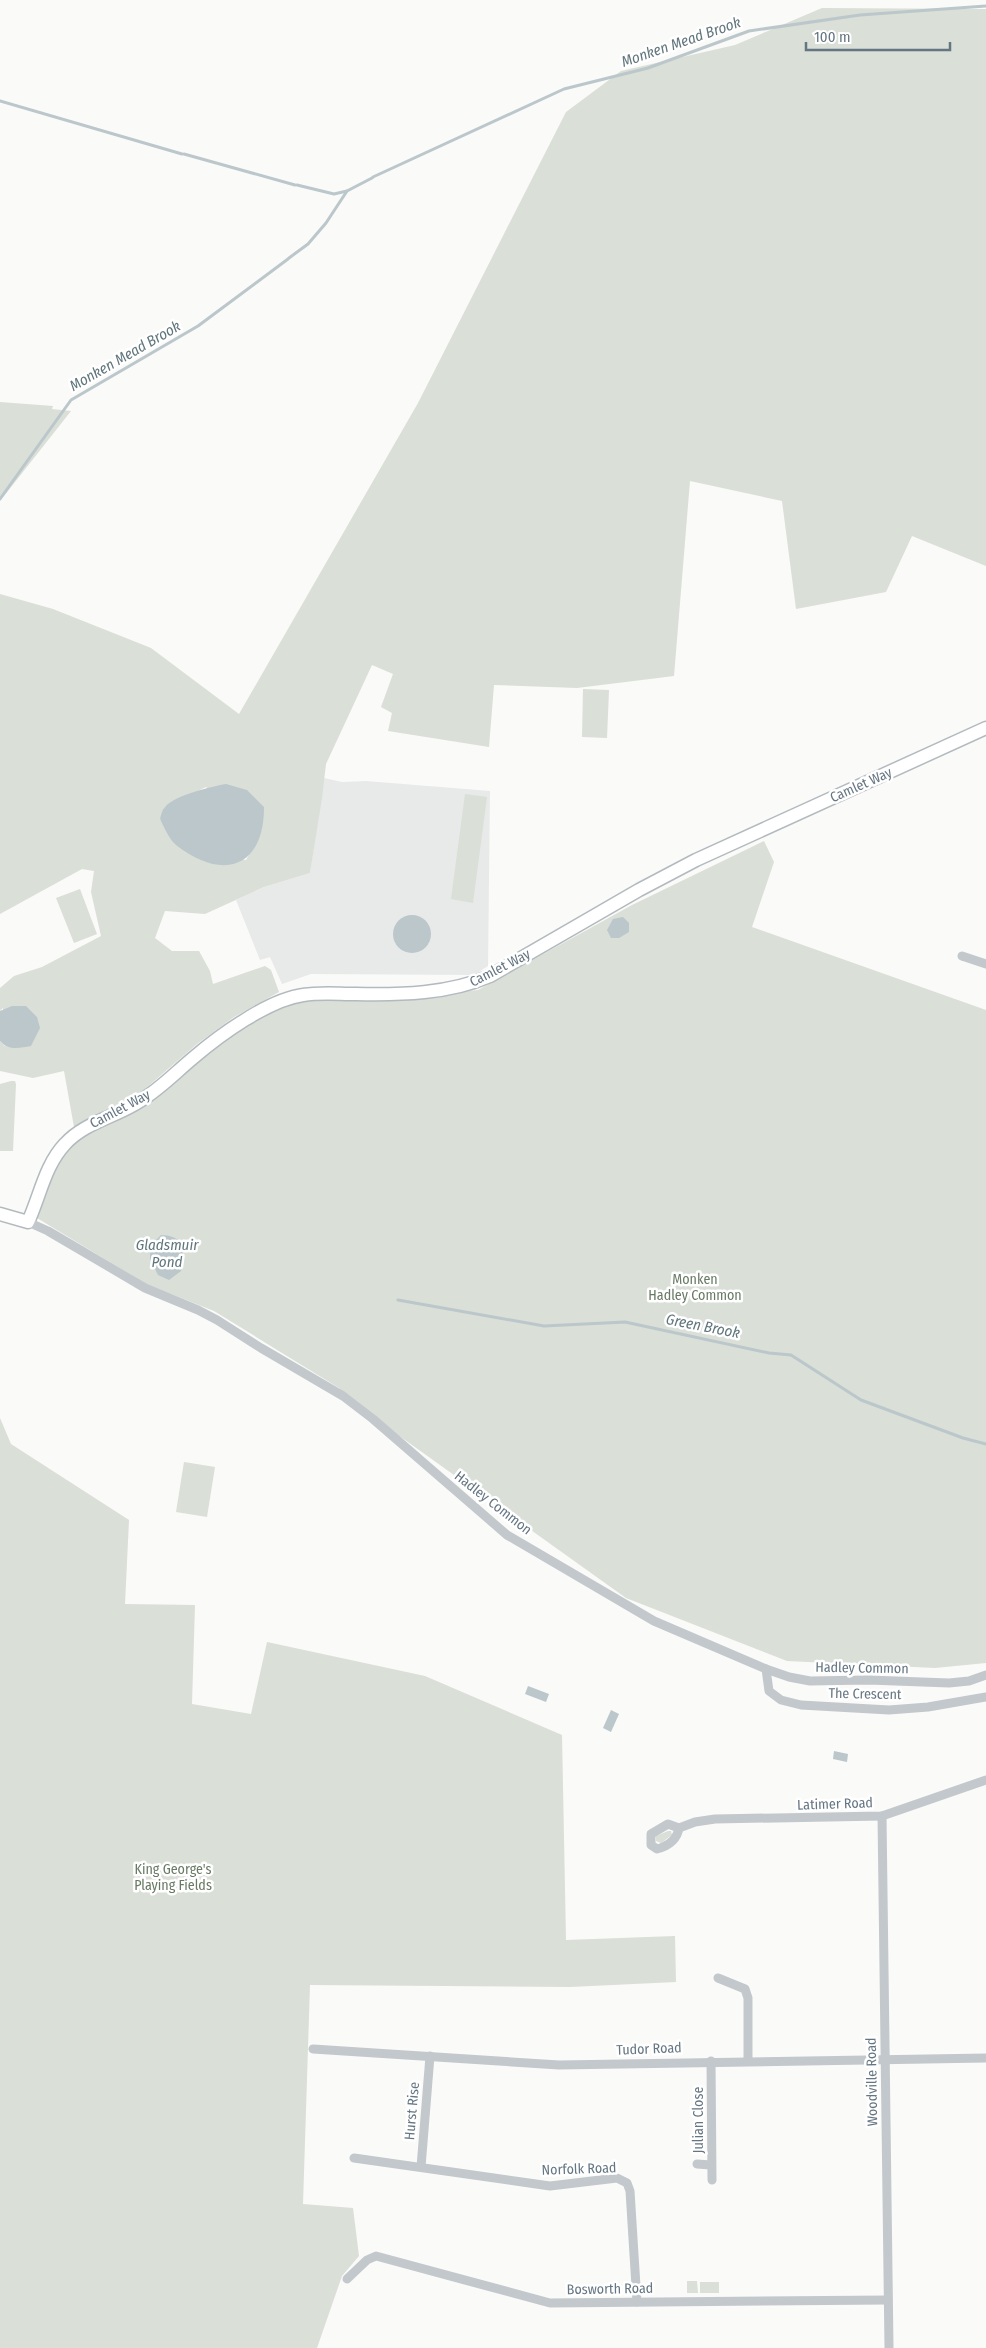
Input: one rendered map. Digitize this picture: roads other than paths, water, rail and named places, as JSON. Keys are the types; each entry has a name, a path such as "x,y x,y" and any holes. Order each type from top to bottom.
{"street":[{"name":"Camlet Way","path":"28,1222 50,1168 58,1153 71,1138 88,1126 141,1101 162,1086 194,1057 234,1028 265,1009 303,995 386,994 450,988 474,983 688,864 985,731"},
{"path":"962,956 986,964"},
{"path":"0,1214 28,1222"},
{"name":"Hadley Common","path":"28,1222 48,1231 145,1288 211,1316 343,1396 373,1418 507,1535 654,1621 766,1669 789,1677 810,1681 862,1680 949,1683 969,1681 986,1675"},
{"name":"The Crescent","path":"766,1669 769,1692 781,1700 801,1705 889,1710 928,1707 986,1697"},
{"name":"Latimer Road","path":"679,1828 695,1822 715,1819 882,1816 986,1780"},
{"name":"Woodville Road","path":"882,1816 889,2348"},
{"path":"718,1978 745,1989 748,1998 748,2061"},
{"path":"745,1989 753,1983"},
{"name":"Tudor Road","path":"313,2049 558,2065 986,2058"},
{"name":"Hurst Rise","path":"421,2167 430,2056"},
{"name":"Julian Close","path":"712,2061 712,2180"},
{"name":"Norfolk Road","path":"354,2158 550,2186 610,2179 622,2180 627,2183 630,2191 637,2302"},
{"path":"697,2164 711,2165"},
{"name":"Bosworth Road","path":"347,2279 367,2260 376,2256 550,2303 888,2300"}],"water":[{"path":"226,784 247,790 264,807 262,828 257,844 248,856 237,863 224,865 209,863 193,856 176,845 160,819 164,808 176,799 193,792"},
{"path":"412,915 426,920 431,934 426,948 412,953 398,948 393,934 398,920"},
{"path":"623,917 629,923 629,932 619,938 611,938 607,930 613,919"},
{"path":"12,1006 26,1006 37,1017 40,1028 31,1046 11,1048 0,1041 0,1011"},
{"name":"Gladsmuir Pond","path":"161,1235 175,1238 182,1246 183,1251 181,1271 169,1280 158,1275 150,1259 150,1246"},
{"path":"528,1686 549,1694 546,1702 525,1694"},
{"path":"611,1710 619,1714 611,1732 603,1728"},
{"path":"834,1751 848,1754 847,1762 833,1759"}],"waterway":[{"name":"Monken Mead Brook","path":"373,177 564,89 648,68 749,31 860,15 986,6"},
{"name":"Monken Mead Brook","path":"0,101 182,154"},
{"name":"Monken Mead Brook","path":"184,154 295,185"},
{"name":"Monken Mead Brook","path":"289,258 308,244 326,223 347,191 372,178"},
{"name":"Monken Mead Brook","path":"297,185 334,194 347,191"},
{"name":"Monken Mead Brook","path":"0,499 71,400 198,326 288,259"},
{"name":"Green Brook","path":"398,1300 544,1326 625,1322 769,1353 791,1355 861,1400 963,1438 986,1444"}],"park label":[{"name":"Monken Hadley Common","path":"695,1288"},
{"name":"King George's Playing Fields","path":"173,1878"}]}
